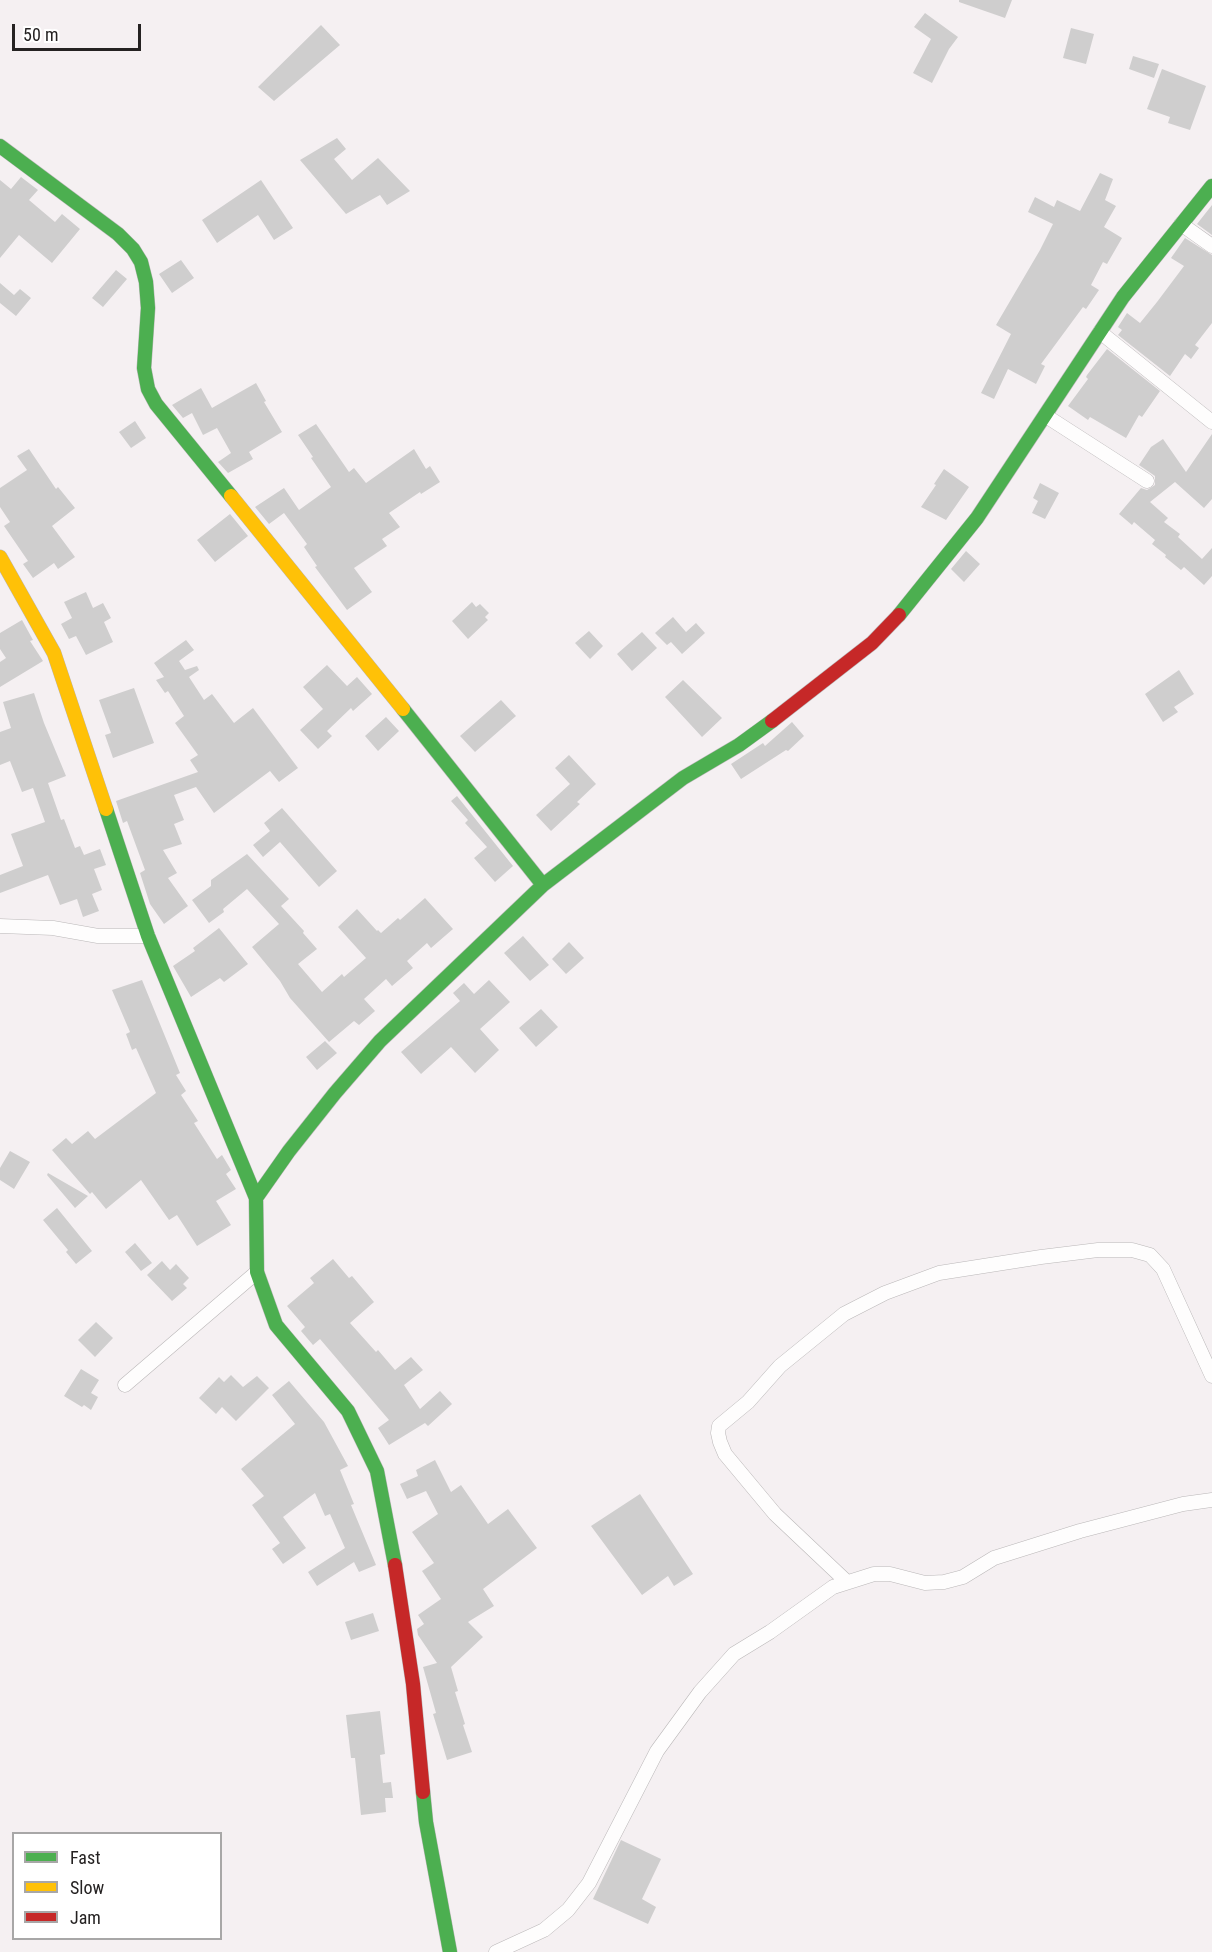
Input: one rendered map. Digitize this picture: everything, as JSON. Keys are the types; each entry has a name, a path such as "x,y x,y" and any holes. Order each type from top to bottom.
{"street":[{"path":"0,146 118,234 133,249 141,261 146,282 148,308 144,368 148,389 156,404 543,885"},
{"path":"256,1198 289,1151 380,1041 543,885 683,778 739,745 793,706 872,643 900,613 977,518 1123,297 1212,186"},
{"path":"1181,224 1212,246"},
{"path":"1100,332 1212,422"},
{"path":"1046,416 1147,481"},
{"path":"0,557 54,653 148,936 256,1198 257,1272 276,1325 348,1411 377,1471 392,1548 413,1684 426,1822 450,1952"},
{"path":"0,926 53,928 98,936 148,936"},
{"path":"848,1582 775,1514 725,1454 718,1432 719,1426 748,1402 780,1366 844,1314 885,1293 939,1273 1098,1250 1132,1250 1150,1255 1163,1269 1212,1376"},
{"path":"125,1385 257,1272"},
{"path":"496,1952 544,1930 568,1910 589,1883 657,1751 700,1692 734,1654 770,1632 833,1587 874,1575 890,1574 925,1583 944,1582 963,1577 994,1558 1080,1531 1183,1504 1212,1500"}],"building":[{"path":"959,0 1012,0 1005,18 959,2"},
{"path":"925,13 958,37 949,49 932,83 913,73 931,39 914,27"},
{"path":"321,25 340,45 274,101 258,87"},
{"path":"1071,28 1094,34 1086,64 1063,58"},
{"path":"1133,56 1159,64 1154,78 1129,69"},
{"path":"1162,69 1206,86 1190,130 1168,123 1170,117 1147,109"},
{"path":"337,138 346,149 334,159 352,180 378,158 410,191 387,205 380,195 346,214 300,160"},
{"path":"1100,173 1113,179 1105,200 1116,206 1104,227 1122,238 1107,264 1103,262 1091,285 1099,290 1086,309 1083,307 1041,364 1045,366 1036,384 1008,369 994,399 981,393 1011,334 996,325 1053,224 1028,212 1035,197 1054,207 1057,200 1080,211"},
{"path":"21,177 38,190 29,200 55,222 62,214 80,229 52,263 19,235 0,258 0,180 11,189"},
{"path":"261,180 293,228 274,240 258,215 217,243 202,220"},
{"path":"1212,205 1212,235 1197,224"},
{"path":"1185,238 1212,255 1212,323 1195,345 1199,348 1191,359 1185,354 1170,376 1118,335 1122,330 1118,327 1127,313 1140,323 1157,302 1184,266 1171,258"},
{"path":"181,260 194,278 172,293 159,274"},
{"path":"116,270 127,279 103,307 92,298"},
{"path":"0,283 14,295 20,289 31,298 16,316 0,303"},
{"path":"1107,349 1160,391 1142,417 1139,415 1126,438 1090,417 1088,420 1068,406 1088,379 1087,375"},
{"path":"256,383 266,401 264,402 282,432 249,452 253,459 228,473 218,462 231,453 217,428 203,435 192,413 183,418 172,405 201,388 212,408"},
{"path":"135,421 146,438 131,448 119,432"},
{"path":"316,424 349,472 354,468 366,483 414,449 426,469 430,466 440,482 421,494 420,492 389,513 400,527 382,539 387,546 354,568 372,592 347,610 315,567 317,566 304,547 307,544 284,513 269,524 255,507 284,488 299,510 331,487 298,435"},
{"path":"1212,434 1212,499 1204,508 1175,482 1150,502 1168,518 1164,522 1180,534 1178,537 1202,559 1212,548 1212,576 1204,585 1184,567 1181,570 1165,557 1166,555 1152,544 1155,540 1134,522 1132,525 1119,514 1141,488 1147,490 1155,485 1155,476 1139,465 1151,447 1163,439 1186,472"},
{"path":"29,449 56,489 58,487 75,508 52,526 75,557 58,569 54,563 33,578 23,564 28,561 4,526 10,522 0,507 0,488 27,470 17,456"},
{"path":"944,469 969,487 946,520 921,507"},
{"path":"1040,483 1059,493 1045,519 1032,513 1038,501 1033,498"},
{"path":"230,514 248,536 215,562 197,540"},
{"path":"966,551 980,564 964,582 951,569"},
{"path":"86,592 93,608 103,603 111,618 104,622 113,642 86,655 76,636 69,639 61,624 72,618 64,602"},
{"path":"472,602 476,607 480,604 489,613 485,617 488,620 468,639 452,621"},
{"path":"673,617 686,632 696,623 705,633 682,654 671,642 667,645 655,633"},
{"path":"22,620 33,640 30,641 43,661 0,687 0,662 6,658 0,649 0,633"},
{"path":"589,631 603,646 590,659 575,643"},
{"path":"642,632 657,648 632,671 617,654"},
{"path":"186,640 194,650 179,661 185,670 197,666 199,670 189,677 204,700 212,694 234,723 253,708 298,768 279,782 270,771 214,813 196,787 174,795 184,820 174,824 182,844 163,850 177,873 168,878 188,906 164,924 150,904 140,873 145,870 127,821 123,823 116,801 198,772 190,760 198,755 175,723 184,716 168,691 165,693 156,680 164,677 154,663"},
{"path":"327,665 347,686 357,677 372,694 353,711 351,708 327,731 332,736 318,749 300,730 323,709 303,687"},
{"path":"1179,670 1194,694 1174,707 1178,712 1163,722 1145,694"},
{"path":"683,680 722,718 702,737 665,697"},
{"path":"134,688 154,743 113,758 105,735 111,733 99,700"},
{"path":"34,693 66,776 48,783 61,820 64,819 75,848 80,846 84,855 100,849 106,865 94,869 102,890 92,894 99,911 83,917 77,899 60,905 48,875 0,893 0,875 23,866 11,834 45,822 33,788 22,792 10,761 0,765 0,732 11,728 3,702"},
{"path":"501,700 516,716 475,752 460,736"},
{"path":"386,717 399,731 378,751 365,736"},
{"path":"792,722 804,736 788,751 786,750 741,779 731,764 763,743 765,746"},
{"path":"569,755 596,784 577,802 580,804 551,831 536,815 570,784 555,768"},
{"path":"457,796 513,866 495,882 474,858 487,847 465,823 468,820 451,801"},
{"path":"282,808 337,871 319,887 280,842 263,857 253,845 270,831 264,823"},
{"path":"247,854 289,899 281,906 317,949 298,964 322,992 342,974 344,977 366,958 338,927 357,909 381,933 425,898 453,929 431,948 427,943 407,961 413,968 392,986 386,979 364,999 375,1011 359,1025 354,1021 329,1042 290,998 280,981 252,947 279,924 247,889 223,909 224,912 209,923 192,900 211,886 211,880"},
{"path":"219,928 248,964 224,982 220,978 191,997 173,966 195,951 193,948"},
{"path":"523,936 549,965 530,981 504,953"},
{"path":"569,942 584,958 566,974 552,959"},
{"path":"142,980 180,1073 176,1075 186,1091 181,1095 198,1121 194,1123 217,1159 222,1155 231,1170 226,1174 236,1189 216,1201 231,1225 197,1246 177,1215 169,1220 141,1180 106,1209 52,1150 66,1138 72,1144 88,1131 95,1139 156,1093 136,1048 132,1050 126,1034 130,1032 112,990"},
{"path":"489,980 510,1002 480,1029 499,1050 475,1073 451,1047 421,1074 401,1052 460,1001 453,993 464,983 474,994"},
{"path":"541,1009 558,1027 536,1047 519,1028"},
{"path":"325,1041 337,1053 317,1070 306,1057"},
{"path":"10,1151 30,1162 14,1189 0,1180 0,1168"},
{"path":"48,1173 88,1196 75,1208 47,1175"},
{"path":"57,1208 92,1251 76,1264 66,1252 68,1250 43,1220"},
{"path":"135,1243 152,1263 141,1271 125,1252"},
{"path":"333,1259 349,1278 352,1276 374,1302 350,1323 395,1370 411,1357 423,1370 404,1385 420,1409 440,1391 452,1404 428,1426 425,1423 389,1445 378,1428 389,1420 320,1339 313,1345 301,1331 305,1327 287,1306 314,1283 310,1278"},
{"path":"162,1261 170,1270 176,1264 189,1278 183,1284 187,1288 172,1301 147,1275"},
{"path":"96,1322 113,1338 95,1357 78,1340"},
{"path":"81,1369 99,1380 91,1393 98,1397 91,1410 64,1396"},
{"path":"231,1375 243,1387 257,1376 269,1388 236,1421 222,1407 216,1414 199,1398 219,1377 224,1382"},
{"path":"289,1381 324,1422 348,1466 340,1470 354,1504 351,1505 376,1565 359,1572 354,1562 317,1586 308,1572 345,1548 330,1514 325,1516 315,1493 283,1517 306,1548 283,1564 272,1549 280,1543 252,1505 264,1496 241,1469 295,1424 272,1395"},
{"path":"435,1460 451,1492 461,1485 488,1524 508,1509 537,1548 483,1589 494,1606 468,1622 483,1637 451,1667 458,1691 455,1692 465,1724 463,1725 472,1752 447,1760 433,1714 436,1713 423,1667 437,1663 418,1635 417,1629 424,1624 418,1615 441,1599 422,1571 434,1563 412,1532 438,1514 426,1491 407,1499 400,1484 418,1476 416,1470"},
{"path":"640,1494 693,1574 674,1586 668,1576 642,1595 591,1526"},
{"path":"373,1613 379,1631 351,1640 345,1622"},
{"path":"380,1711 385,1754 380,1755 383,1783 391,1782 393,1798 385,1798 386,1812 361,1815 355,1758 351,1758 346,1715"},
{"path":"621,1840 661,1859 642,1899 656,1907 648,1924 593,1899"}],"traffic: fast":[{"path":"0,146 118,234 133,249 141,262 146,282 148,308 144,368 148,389 156,404 231,496"},
{"path":"899,615 977,518 1123,297 1212,186"},
{"path":"403,709 543,885"},
{"path":"256,1198 289,1151 380,1041 543,885 683,778 739,745 772,721"},
{"path":"106,809 148,936 256,1198 257,1272 276,1325 348,1411 377,1471 395,1565"},
{"path":"423,1792 426,1822 450,1952"}],"traffic: slow":[{"path":"231,496 403,709"},
{"path":"0,557 54,653 106,809"}],"traffic: jam":[{"path":"772,721 872,643 899,615"},
{"path":"395,1565 413,1684 423,1792"}]}
